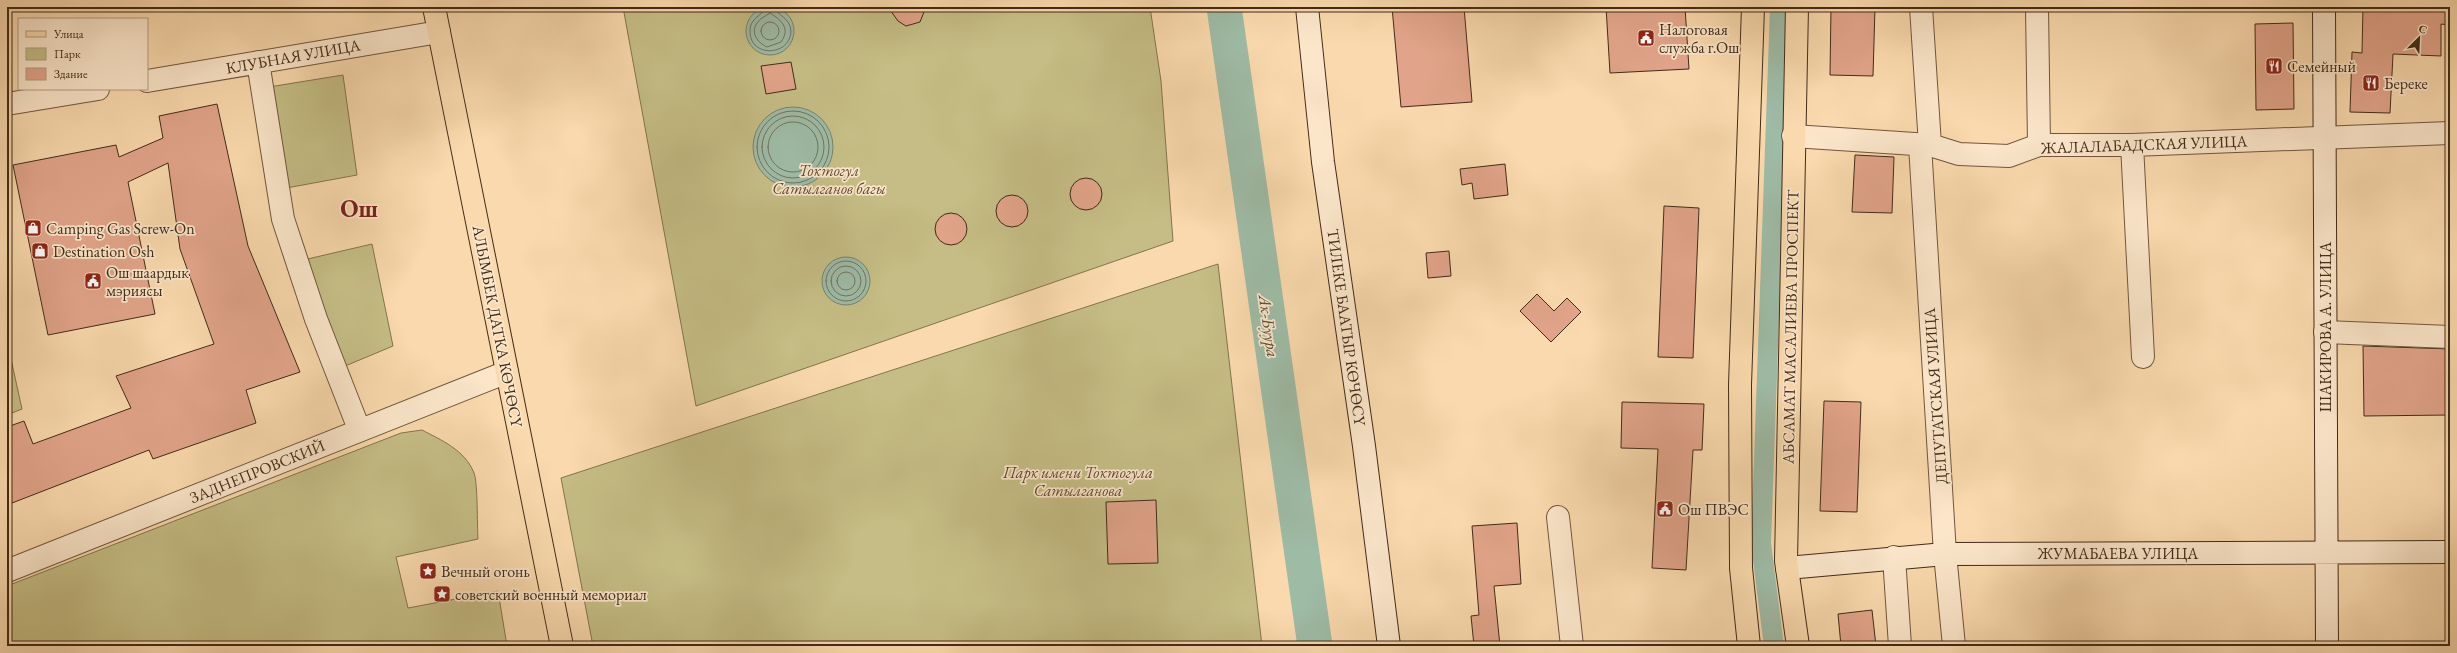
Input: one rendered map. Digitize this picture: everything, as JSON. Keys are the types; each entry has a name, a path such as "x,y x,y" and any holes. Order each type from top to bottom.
{"main road":[{"name":"АЛЫМБЕК ДАТКА КӨЧӨСҮ","path":"434,7 562,646"},
{"path":"1749,646 1741,568 1740,385 1753,7"},
{"name":"АБСАМАТ МАСАЛИЕВА ПРОСПЕКТ","path":"1797,7 1793,136 1787,568 1798,646"}],"street":[{"name":"ТИЛЕКЕ БААТЫР КӨЧӨСҮ","path":"1307,7 1323,162 1364,446 1389,646"},
{"name":"ДЕПУТАТСКАЯ УЛИЦА","path":"1921,7 1925,145 1945,554 1954,646"},
{"path":"2037,7 2039,145"},
{"name":"ШАКИРОВА А. УЛИЦА","path":"2324,7 2327,646"},
{"name":"КЛУБНАЯ УЛИЦА","path":"148,81 439,32"},
{"path":"258,62 283,218 316,319 360,430"},
{"path":"7,104 92,90"},
{"name":"ЖАЛАЛАБАДСКАЯ УЛИЦА","path":"1793,136 1925,145 1959,154 2009,156 2039,145 2132,145 2450,133"},
{"path":"2132,145 2143,357"},
{"path":"2325,332 2450,337"},
{"name":"ЗАДНЕПРОВСКИЙ","path":"7,571 507,372"},
{"path":"1558,517 1572,646"},
{"name":"ЖУМАБАЕВА УЛИЦА","path":"1787,568 1894,557 1945,554 2450,552"},
{"path":"1894,557 1900,646"}],"green space":[{"name":"Токтогул Сатылганов багы","path":"623,7 1150,7 1161,81 1173,241 696,406"},
{"path":"343,75 357,175 281,189 263,88"},
{"path":"372,244 393,346 338,369 299,261"},
{"name":"Парк имени Токтогула Сатылганова","path":"1218,264 1262,646 593,646 561,478"},
{"path":"7,341 22,409 7,415"},
{"path":"422,430 459,452 470,465 474,473 476,486 478,539 396,557 408,608 498,591 507,646 7,646 7,586 401,433"}],"water":[{"path":"765,7 775,7 784,11 790,17 793,22 793,40 784,51 775,55 765,55 756,51 750,45 746,36 746,26 750,17 756,11"},
{"path":"793,107 808,110 821,119 830,132 833,147 830,162 821,175 808,184 793,187 778,184 765,175 756,162 753,147 756,132 765,119 778,110"},
{"path":"846,257 855,259 863,264 868,272 870,281 868,290 863,298 855,303 846,305 837,303 829,298 824,290 822,281 824,272 829,264 837,259"}],"building":[{"path":"888,7 926,7 920,22 906,26 898,21"},
{"path":"1392,7 1464,7 1472,102 1401,107"},
{"path":"1606,7 1685,7 1689,69 1610,73"},
{"path":"1831,7 1875,7 1873,76 1830,75"},
{"path":"2363,7 2449,7 2449,25 2441,24 2441,56 2393,54 2390,113 2350,112 2352,52 2362,53"},
{"name":"Семейный","path":"2293,23 2294,109 2256,110 2255,24"},
{"path":"791,62 796,89 766,94 761,66"},
{"name":"Ош шаардык мэриясы","path":"217,104 248,246 300,372 246,390 256,423 153,459 149,450 12,503 7,489 7,427 24,421 33,444 131,408 116,376 214,344 180,249 168,163 128,182 155,314 48,335 13,165 116,145 119,157 163,138 159,116"},
{"path":"1855,155 1894,157 1892,213 1852,212"},
{"path":"1505,164 1508,195 1474,199 1472,183 1462,185 1460,169"},
{"path":"1086,178 1097,183 1102,194 1097,205 1086,210 1075,205 1070,194 1075,183"},
{"path":"1012,195 1023,200 1028,211 1023,222 1012,227 1001,222 996,211 1001,200"},
{"path":"1664,206 1699,208 1693,358 1658,357"},
{"path":"951,213 962,218 967,229 962,240 951,245 940,240 935,229 940,218"},
{"path":"1449,251 1451,276 1428,278 1426,253"},
{"path":"1537,294 1554,311 1567,298 1581,312 1551,342 1520,311"},
{"path":"2363,346 2450,349 2450,415 2364,416"},
{"path":"1824,401 1861,402 1857,512 1820,511"},
{"path":"1622,402 1704,404 1702,450 1693,450 1686,570 1652,568 1658,449 1621,448"},
{"path":"1156,500 1158,563 1108,564 1106,502"},
{"path":"1517,523 1521,584 1494,586 1500,646 1474,646 1471,616 1479,615 1472,526"},
{"path":"1872,610 1876,646 1841,646 1838,614"}],"waterway":[{"name":"Ак-Буура","path":"1224,7 1315,646"},
{"path":"1774,646 1761,544 1780,7"}],"place":[{"name":"Налоговая служба г.Ош","path":"1646,38"},
{"name":"Семейный","path":"2274,66"},
{"name":"Береке","path":"2371,83"},
{"name":"Camping Gas Screw-On","path":"33,228"},
{"name":"Destination Osh","path":"40,251"},
{"name":"Ош шаардык мэриясы","path":"93,281"},
{"name":"Ош ПВЭС","path":"1665,509"},
{"name":"Вечный огонь","path":"428,571"},
{"name":"советский военный мемориал","path":"442,594"}],"district":[{"name":"Ош","path":"359,209"}]}
